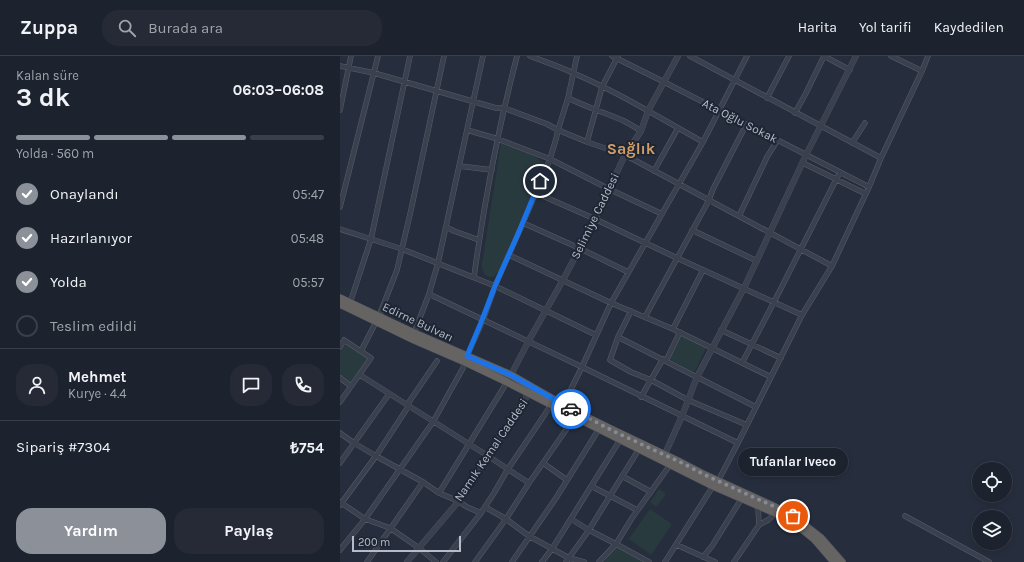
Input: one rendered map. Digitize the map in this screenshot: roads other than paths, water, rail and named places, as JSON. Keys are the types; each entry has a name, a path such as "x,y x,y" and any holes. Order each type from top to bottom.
{"highway":[{"name":"Edirne Bulvarı","path":"340,298 412,339 466,359"},
{"name":"Edirne Bulvarı","path":"340,304 414,333 563,405 615,432 665,454 742,498 776,513 798,526 814,539 834,562"},
{"name":"Edirne Bulvarı","path":"509,379 529,393 551,405 670,465 773,506 793,516 821,538 842,562"}],"street":[{"path":"340,110 352,56"},
{"path":"340,207 378,56"},
{"path":"350,303 371,239 410,56"},
{"path":"361,351 377,319 397,270 444,56"},
{"path":"414,333 429,294 438,263 483,56"},
{"path":"474,277 479,240 505,102 517,56"},
{"path":"530,56 574,73 648,111 703,142"},
{"path":"340,550 365,519 434,422 463,368 495,286 550,159 568,98 577,56"},
{"name":"Selimiye Caddesi","path":"509,379 595,219 625,155 641,131 648,111 678,56"},
{"path":"690,56 881,158"},
{"path":"563,405 611,303 703,142 747,56"},
{"path":"767,98 790,56"},
{"path":"795,113 824,56 850,70"},
{"path":"665,454 697,377 744,288 820,126 856,56"},
{"path":"892,56 922,72"},
{"path":"665,562 716,483 747,426 802,315 832,266 928,56"},
{"path":"587,142 602,87 615,57"},
{"name":"Ata Oğlu Sokak","path":"615,57 869,187"},
{"path":"340,66 374,73 496,108 504,108 547,124 587,142 625,155 832,266"},
{"path":"568,98 586,107 596,109 626,122 641,131"},
{"path":"852,143 864,123"},
{"path":"645,317 709,200 713,189 746,125"},
{"path":"654,171 678,128"},
{"path":"467,130 498,139 550,159 662,214"},
{"path":"739,216 767,157 778,141"},
{"path":"803,163 866,194"},
{"path":"459,166 492,170"},
{"path":"742,363 840,172"},
{"path":"536,192 802,315"},
{"path":"523,223 628,272"},
{"path":"446,227 479,240"},
{"path":"340,229 402,249 474,277 596,335"},
{"path":"692,230 757,260"},
{"path":"509,255 611,303 680,332 771,377"},
{"path":"673,329 703,270"},
{"path":"429,294 738,443"},
{"path":"631,311 618,337 610,360 688,400 747,426"},
{"path":"721,330 781,358"},
{"path":"641,397 680,332"},
{"path":"618,337 756,407"},
{"path":"340,347 344,340 371,358 340,402"},
{"path":"436,562 390,528 365,519 341,503 376,456 408,407 409,402 437,362"},
{"path":"360,375 529,483"},
{"path":"340,378 351,386"},
{"path":"439,493 509,379"},
{"name":"Namık Kemal Caddesi","path":"407,562 463,496 529,393"},
{"path":"340,463 389,394"},
{"path":"443,562 481,513 508,469 551,405"},
{"path":"474,562 506,519 575,417"},
{"path":"512,562 599,429"},
{"path":"340,433 354,443 423,482 439,493 481,513"},
{"path":"542,562 552,549 620,440"},
{"path":"567,560 589,530 639,449"},
{"path":"340,451 346,454"},
{"path":"543,463 567,480"},
{"path":"599,562 616,544 637,510 670,465"},
{"path":"622,476 651,492"},
{"path":"367,562 423,482"},
{"path":"591,486 637,510"},
{"path":"703,556 712,546 742,498"},
{"path":"758,506 759,525"},
{"path":"485,507 506,519 567,560 584,562"},
{"path":"734,562 759,525 776,513"},
{"path":"905,516 989,562"},
{"path":"571,519 649,562"},
{"path":"677,545 715,562"}],"place":[{"name":"Tufanlar Iveco","path":"793,516"}],"district":[{"name":"Sağlık","path":"631,148"}]}
